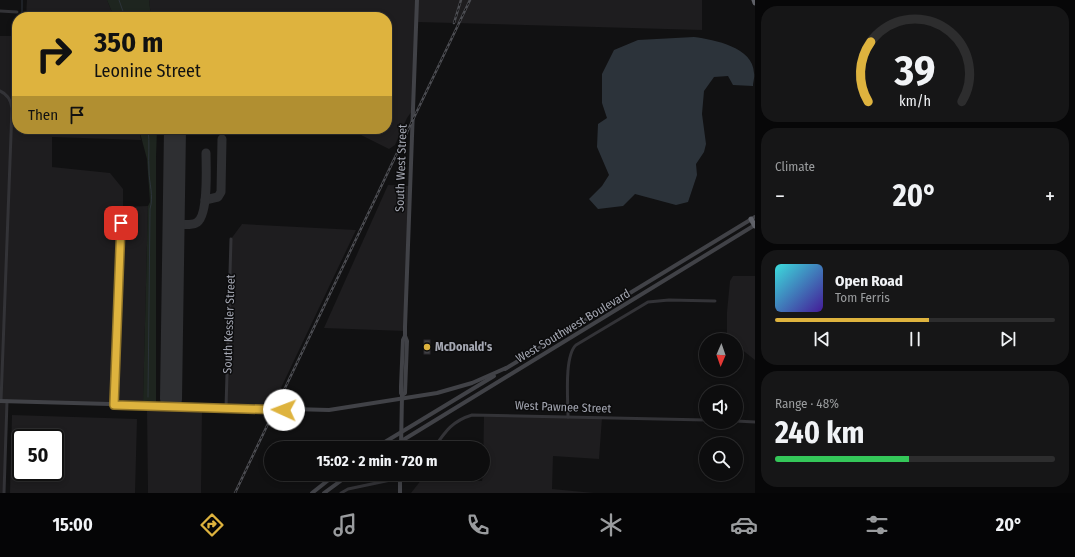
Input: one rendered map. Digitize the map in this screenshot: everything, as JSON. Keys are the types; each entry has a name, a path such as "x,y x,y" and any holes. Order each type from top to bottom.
{"highway":[{"path":"754,0 755,4"},
{"path":"753,218 755,226"}],"main road":[{"name":"South West Street","path":"401,441 402,397 400,393 403,340 405,336 417,0"},
{"name":"West Southwest Boulevard","path":"387,441 753,218"},
{"name":"West Southwest Boulevard","path":"401,441 755,226"},
{"path":"0,401 329,410 402,397 437,393 466,384 506,368"},
{"path":"312,493 327,481"},
{"path":"324,493 340,481"},
{"path":"400,481 400,493"}],"street":[{"path":"0,11 17,12"},
{"path":"0,90 6,94 12,108 0,401"},
{"path":"114,405 121,223"},
{"name":"South Kessler Street","path":"226,408 231,240"},
{"path":"568,417 569,362 571,353 576,345 648,302 668,300 715,302"},
{"path":"4,493 7,401"},
{"name":"West Pawnee Street","path":"439,441 452,424 460,418 472,415 699,420"},
{"path":"743,421 755,422"},
{"path":"341,493 348,488 378,481"}],"shaded area":[{"path":"27,0 107,0 112,12 26,12"},
{"path":"107,0 149,0 150,12 112,12"},
{"path":"149,0 702,0 702,30 417,22 414,108 407,118 395,145 389,149 359,134 392,134 392,12 150,12"},
{"path":"0,36 12,36 12,134 140,134 141,140 52,137 52,167 110,173 123,189 123,207 148,206 143,405 7,402 3,493 0,493"},
{"path":"694,37 712,40 732,46 740,51 752,64 754,75 753,86 733,85 728,76 714,77 704,91 702,114 706,144 704,152 696,164 697,175 688,202 676,205 635,194 623,206 598,209 589,199 602,186 609,175 597,147 598,124 607,118 602,103 602,74 614,50 638,40"},
{"path":"140,134 157,134 156,402 143,402 148,206 150,202 147,159"},
{"path":"388,185 411,186 405,331 324,328"},
{"path":"242,224 356,230 271,409 226,408 231,239"},
{"path":"733,276 755,276 755,360 743,351 743,333 727,333 727,312 730,281"},
{"path":"147,406 202,407 201,493 148,493"},
{"path":"12,415 137,419 135,493 10,493"},
{"path":"484,415 602,418 599,459 553,456 552,489 594,493 411,493 420,481 490,481 490,441 484,441"}],"building":[{"name":"McDonald's","path":"424,340 430,340 430,354 424,354"}],"waterway":[{"path":"22,0 22,12"},
{"path":"119,0 123,12"},
{"path":"148,134 149,176 152,199 150,209 148,397"}],"taxiway":[{"path":"205,200 218,197 221,192 222,139"},
{"path":"174,224 194,224 200,219 205,202 206,153"}],"runway":[{"path":"171,399 175,134"}],"railway":[{"path":"454,23 461,0"},
{"path":"235,493 470,0"}],"place":[{"name":"McDonald's","path":"427,347"}],"route":[{"path":"121,223 114,405 284,410"}]}
